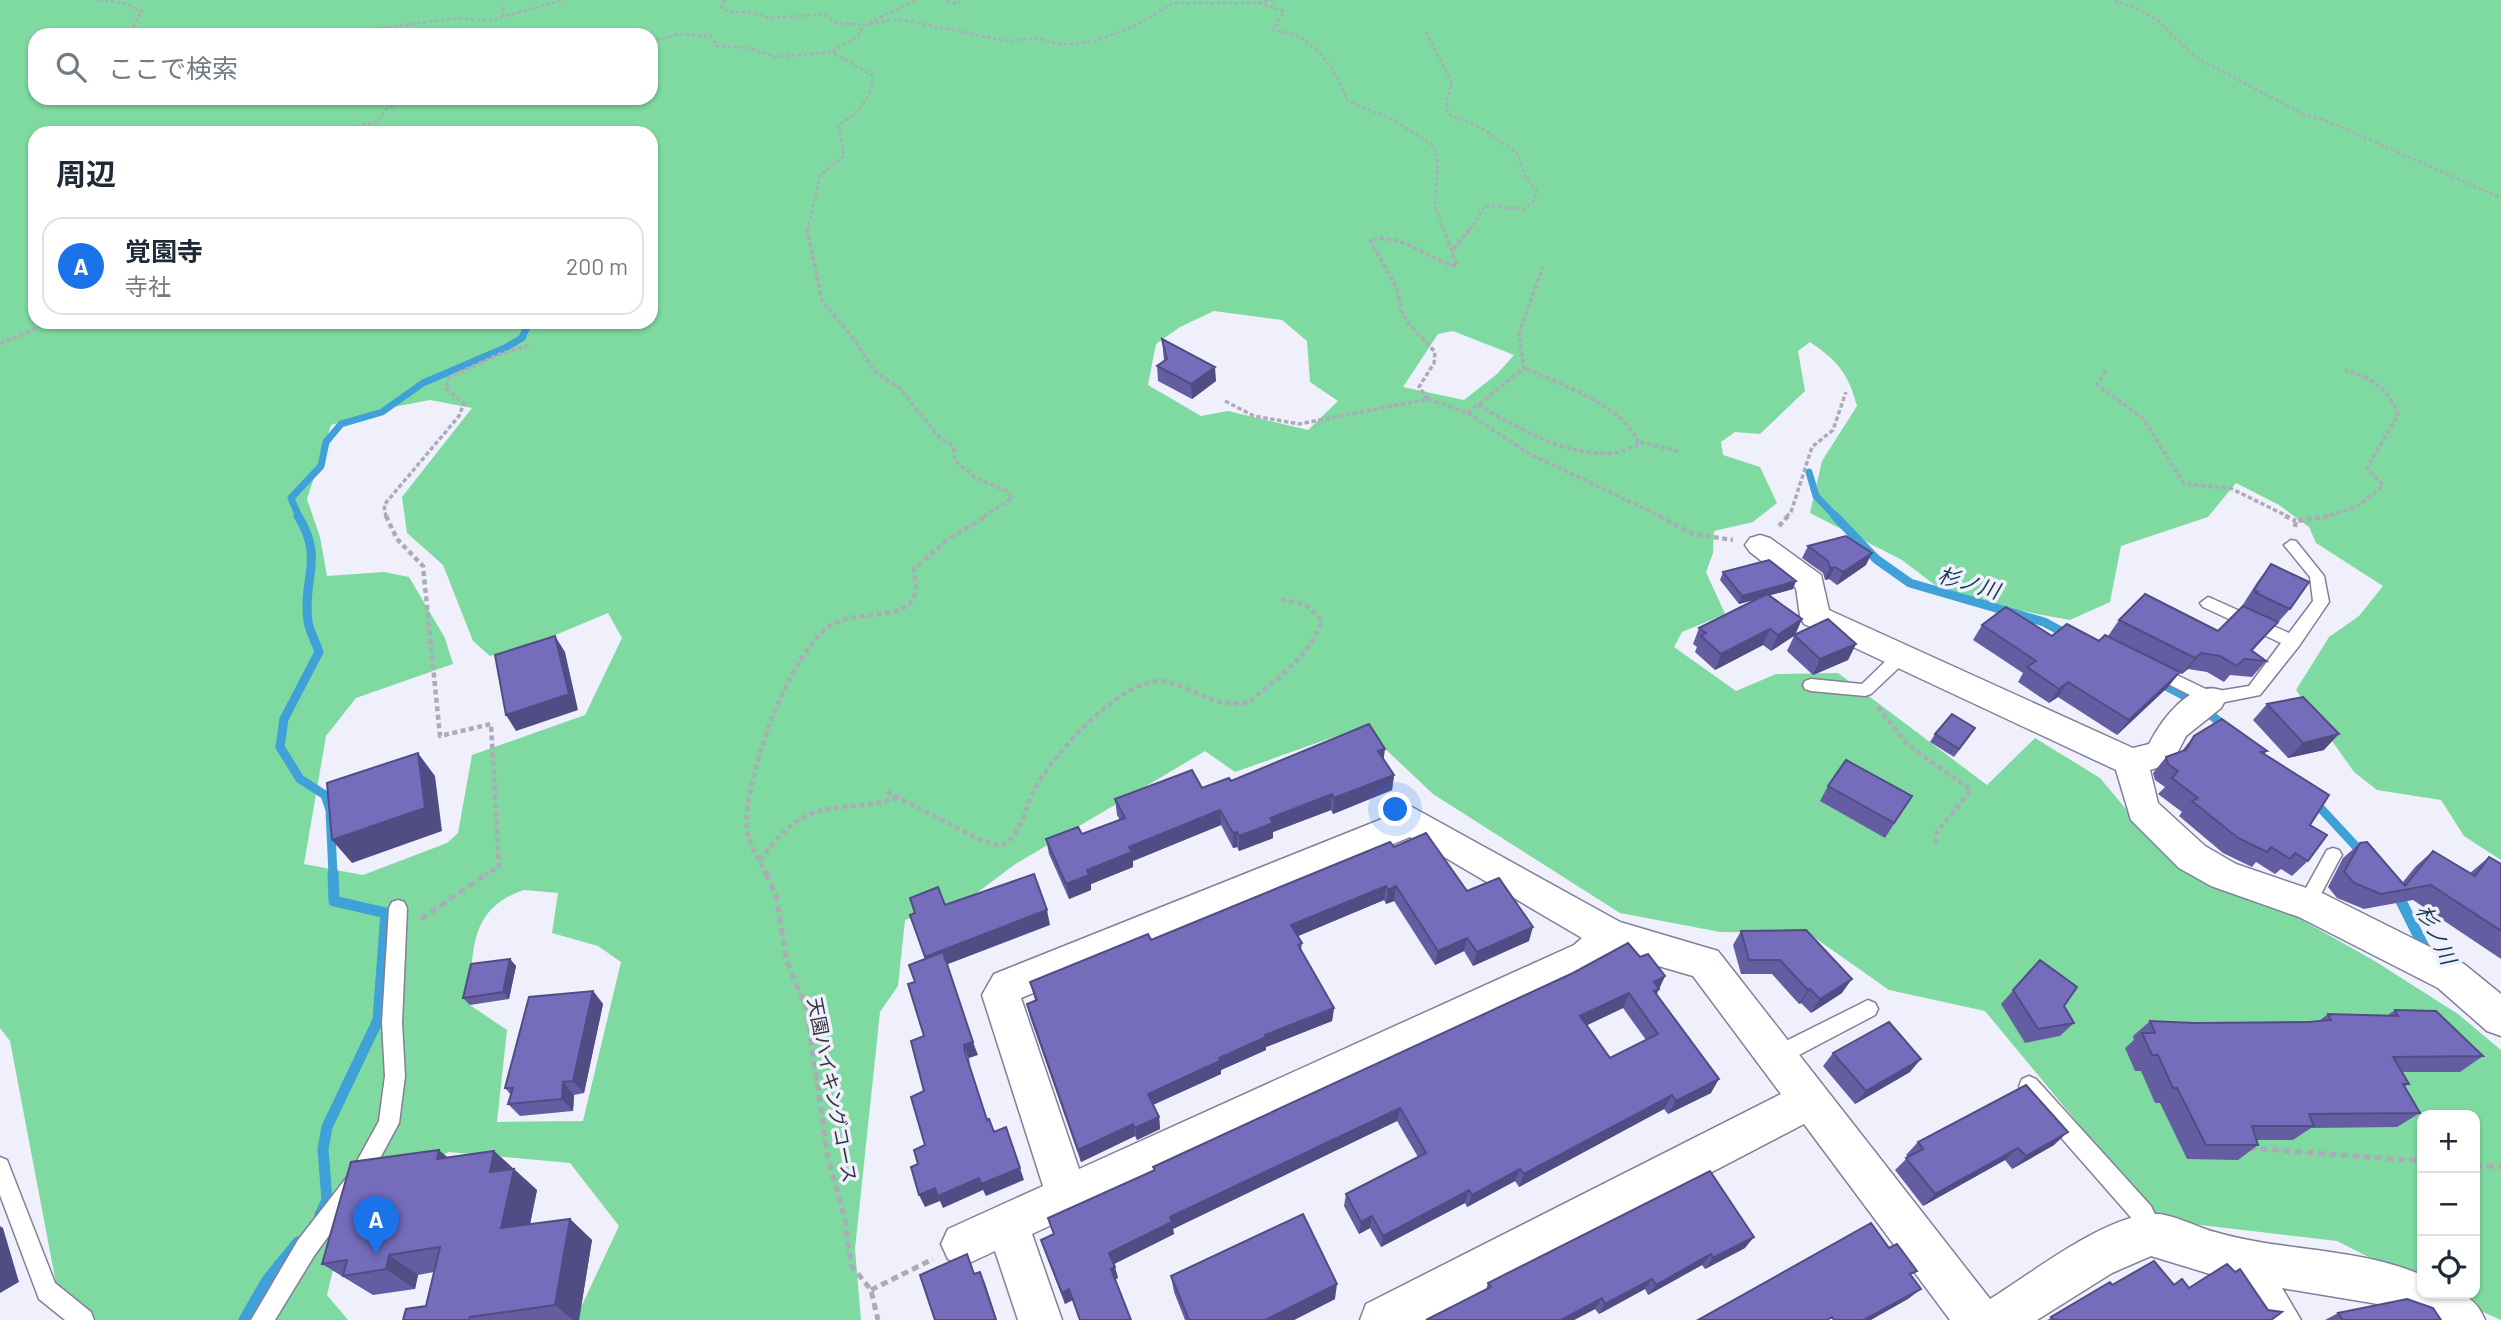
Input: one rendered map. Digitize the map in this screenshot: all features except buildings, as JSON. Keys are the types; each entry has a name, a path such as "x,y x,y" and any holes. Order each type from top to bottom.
{"street":[{"path":"1760,545 1810,583 1815,616 2131,762 2160,754 2174,727 2210,699"},
{"path":"2131,762 2143,810 2192,858 2224,875 2307,903 2451,976 2501,1017"},
{"path":"1067,1196 1001,995 1007,986 1412,821 1611,936 1705,964 1978,1320"},
{"path":"963,1244 1587,957 1611,936"},
{"path":"1382,1320 1808,1101"},
{"path":"1007,1223 1040,1320"},
{"path":"1997,1320 2126,1242 2153,1234 2190,1249 2376,1281 2423,1297 2463,1320"},
{"path":"2234,1258 2262,1302 2278,1320"}],"lane":[{"path":"2137,662 2210,699 2255,691 2320,602 2317,576 2291,545"},
{"path":"2208,603 2293,642"},
{"path":"1811,685 1865,690 1907,660"},
{"path":"2307,903 2333,855"},
{"path":"262,1320 306,1248 358,1180 389,1123 395,1076 392,1023 398,908"},
{"path":"1775,1057 1868,1009"},
{"path":"2029,1086 2143,1214 2153,1234"},
{"path":"0,1167 47,1291 83,1320"}],"path":[{"path":"99,0 124,3 142,11 133,28"},
{"path":"381,28 457,18 488,21 563,0"},
{"path":"724,0 721,7 728,12 748,12 770,18 825,14 836,23 864,25 899,19 1006,41 1038,38 1056,44 1095,41 1132,27 1174,3 1196,1 1258,4 1284,10 1273,30 1301,38 1306,47 1323,57 1344,88 1347,101 1363,104 1370,111 1394,121 1434,146 1438,164 1435,205 1457,266 1438,264 1413,244 1399,240 1370,240 1397,289 1401,310 1408,323 1428,341 1435,352 1434,363 1419,387 1428,399"},
{"path":"658,40 678,34 700,35 711,36 716,46 750,48 764,55 832,52 858,36 864,25 915,0"},
{"path":"947,0 957,4 961,0"},
{"path":"1258,4 1273,0"},
{"path":"2118,0 2116,2 2137,8 2157,20 2195,57 2303,114 2332,122 2501,198"},
{"path":"502,16 504,4"},
{"path":"1426,32 1452,83 1446,103 1448,114 1475,125 1517,153 1525,176 1537,192 1533,202 1524,209 1485,206 1457,248 1453,249"},
{"name":"天園ハイキングコース","path":"832,52 872,75 874,90 870,100 839,126 844,155 820,176 812,199 806,236 822,301 855,341 874,370 901,389 939,437 953,446 955,461 976,478 1007,491 1012,498 1005,507 971,524 922,559 914,569 916,595 909,605 897,610 855,615 832,624 818,636 789,678 762,744 752,785 747,832 776,896 787,962 806,1007 828,1158 845,1220 851,1265 871,1290 878,1320"},
{"path":"361,126 378,122 386,109 395,105"},
{"path":"1524,368 1519,333 1543,267"},
{"path":"0,344 34,329"},
{"path":"397,934 499,866 491,724 440,736 423,566 393,536 385,519 384,505 459,416 464,403 446,389 449,377 500,354 530,345"},
{"path":"1468,413 1524,368"},
{"path":"1524,368 1617,415 1633,426 1640,442"},
{"path":"2106,371 2097,385 2143,418 2183,484 2230,488 2296,521 2326,518 2374,499 2383,486 2367,468 2398,415 2394,400 2374,379 2345,370"},
{"path":"1225,401 1254,416 1299,424 1428,399 1468,413 1528,453 1625,497 1693,534 1760,545 1791,512 1812,447 1836,428 1846,392"},
{"path":"1478,405 1530,431 1588,452 1615,453 1639,445 1640,442"},
{"path":"1640,442 1681,452"},
{"path":"2291,545 2296,521"},
{"path":"887,792 902,797 983,841 1000,846 1009,842 1035,788 1084,727 1109,703 1135,689 1160,681 1221,702 1248,703 1306,653 1321,629 1322,620 1306,605 1281,599"},
{"path":"1907,660 1878,707 1888,725 1928,764 1971,790 1936,833 1936,844"},
{"path":"759,861 777,834 796,817 819,807 857,807 902,797"},
{"path":"2244,1148 2417,1161"},
{"path":"2480,1165 2501,1167"},
{"path":"871,1290 963,1244"}],"green space":[{"path":"0,0 2501,0 2501,860 2464,836 2441,800 2377,790 2354,772 2296,690 2329,637 2359,616 2383,586 2316,543 2309,527 2279,505 2236,483 2208,517 2121,546 2110,602 2070,620 1952,598 1902,560 1810,513 1822,461 1857,406 1841,369 1810,342 1798,351 1805,391 1760,434 1735,432 1721,442 1723,455 1760,467 1777,503 1753,522 1714,531 1713,553 1706,572 1725,614 1682,632 1674,647 1736,691 1776,674 1838,673 1987,785 2035,738 2100,778 2162,852 2286,911 2373,960 2458,1014 2501,1050 2501,1320 2454,1299 2480,1299 2480,1110 2417,1110 2417,1281 2337,1241 2158,1220 1985,1011 1889,990 1808,933 1720,932 1620,913 1433,794 1362,727 1235,772 1205,751 1014,865 974,895 905,920 898,986 880,1012 855,1249 861,1320 575,1320 619,1226 570,1163 449,1152 350,1200 327,1295 348,1320 63,1320 10,1041 0,1028","holes":["1214,311 1282,320 1307,341 1310,382 1338,401 1308,430 1228,411 1201,416 1148,385 1156,344 1180,327","1453,331 1514,355 1497,374 1464,400 1403,387 1438,334","430,400 472,408 402,497 407,533 443,565 473,641 490,656 553,636 608,613 622,638 585,715 472,755 458,833 447,843 363,875 304,864 326,736 356,698 453,664 445,638 409,577 384,572 327,576 320,537 307,499 331,425 377,410","524,890 558,893 552,933 598,946 621,962 583,1121 497,1122 507,1030 470,1005 473,951 483,921 492,909 505,898"]}],"waterway":[{"path":"299,517 291,498 321,466 326,442 341,424 382,412 423,383 505,348 522,338 526,329"},
{"name":"杉ノ川","path":"1809,472 1816,496 1836,517"},
{"path":"298,516 310,545 308,621 319,652 284,719 280,747 300,779 325,795 330,810 333,875"},
{"name":"杉ノ川","path":"1835,516 1876,559 1910,583 2044,622 2068,635"},
{"name":"杉ノ川","path":"2158,682 2191,699 2227,728"},
{"name":"杉ノ川","path":"2313,800 2363,854"},
{"path":"320,1215 327,1200 323,1149 327,1127 378,1020 386,913 334,901 333,873"},
{"name":"杉ノ川","path":"2397,893 2427,953"},
{"path":"244,1320 267,1280 298,1242"}],"place":[{"name":"覚園寺","path":"376,1254"}]}
